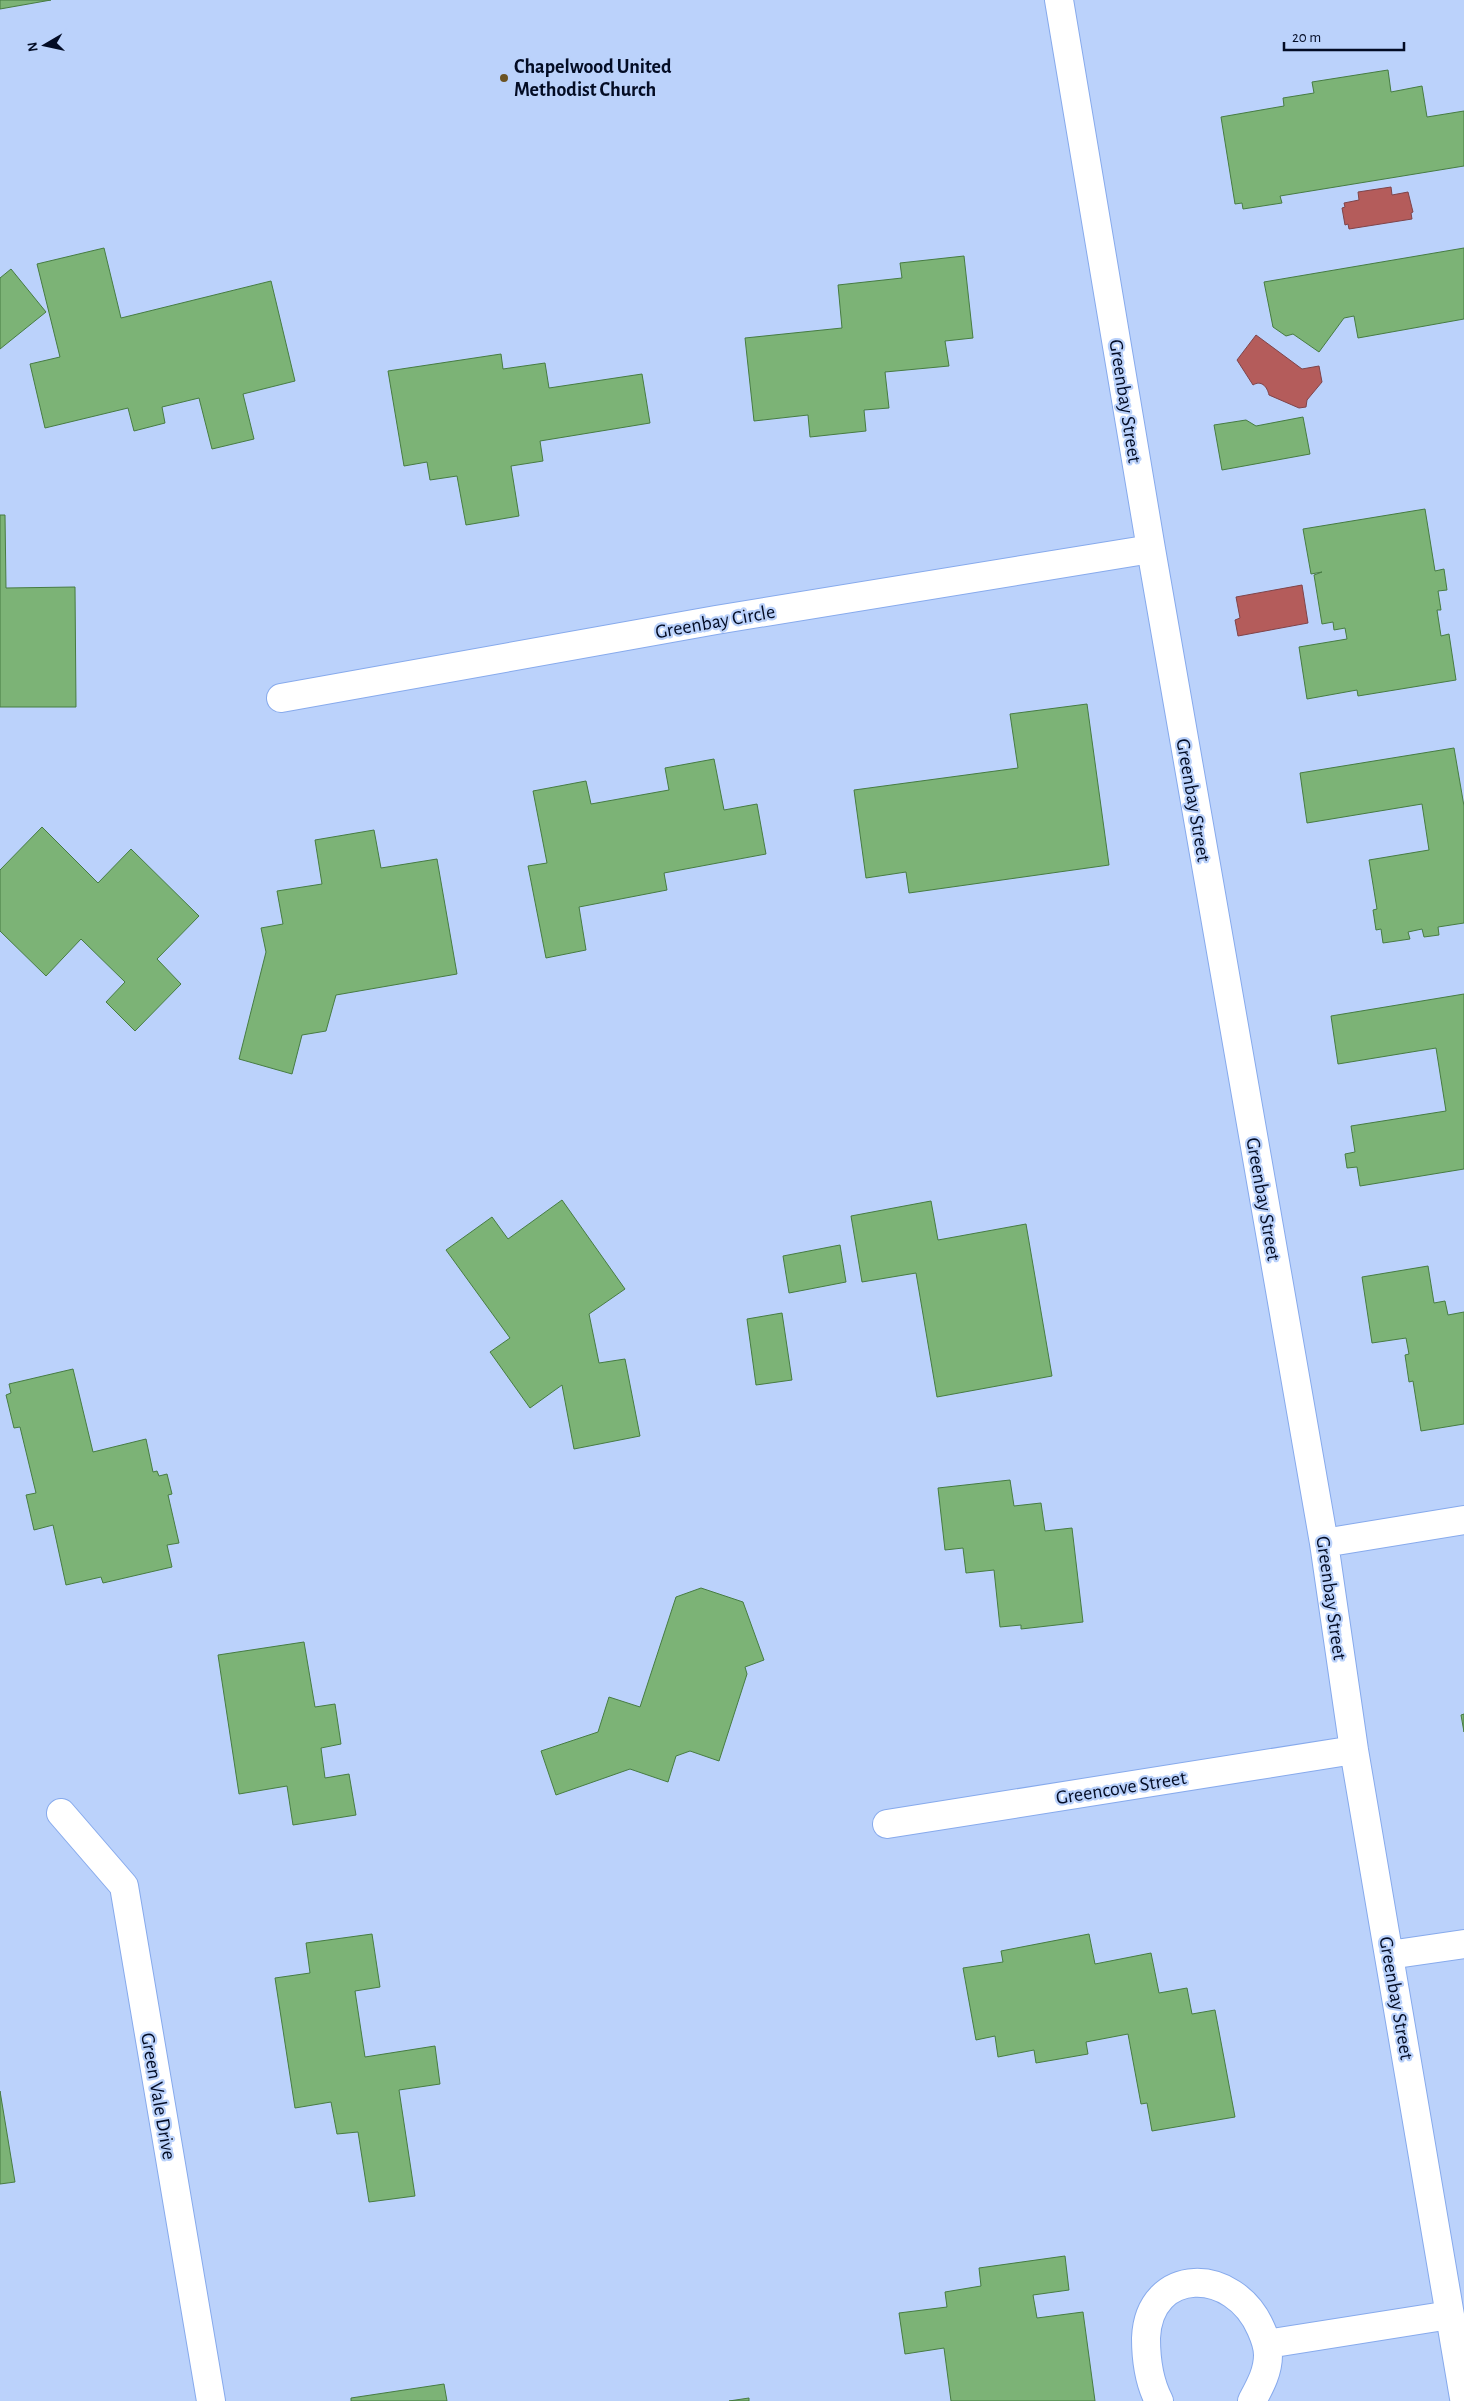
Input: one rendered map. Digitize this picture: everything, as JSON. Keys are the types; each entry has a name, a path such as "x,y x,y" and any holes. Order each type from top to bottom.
{"street":[{"name":"Greenbay Street","path":"1058,0 1150,549 1324,1543 1354,1750 1464,2398"},
{"name":"Greenbay Circle","path":"282,698 716,620 1150,549"},
{"path":"1324,1543 1464,1520"},
{"name":"Greencove Street","path":"887,1824 1354,1750"},
{"name":"Green Vale Drive","path":"61,1813 124,1886 211,2401"},
{"path":"1390,1955 1464,1944"},
{"path":"1159,2401 1150,2382 1146,2347 1150,2313 1162,2297 1178,2287 1195,2282 1212,2283 1229,2290 1246,2305 1258,2322 1267,2344 1268,2356 1263,2381 1252,2401"},
{"path":"1267,2344 1450,2315"}],"shaded area":[{"path":"1391,187 1392,195 1408,192 1413,212 1411,213 1412,219 1349,229 1348,224 1345,225 1342,208 1345,207 1344,203 1359,200 1358,192"},
{"path":"1256,335 1302,369 1319,366 1322,382 1307,400 1306,407 1299,408 1269,395 1267,389 1259,383 1253,385 1237,360"},
{"path":"1302,585 1308,623 1238,636 1235,620 1240,618 1236,597"}],"building":[{"path":"0,0 51,0 0,9"},
{"path":"1388,70 1391,92 1422,86 1427,117 1464,111 1464,166 1280,196 1282,203 1243,209 1242,203 1235,204 1221,117 1284,106 1283,98 1314,93 1312,82"},
{"path":"104,248 121,318 271,281 295,381 243,394 254,439 212,449 199,398 162,407 165,423 134,431 128,408 45,428 30,364 60,357 37,264"},
{"path":"1464,248 1464,319 1358,338 1354,316 1344,318 1319,352 1293,334 1286,336 1273,327 1264,282"},
{"path":"964,256 973,338 945,341 949,366 885,372 889,408 864,410 866,431 810,437 808,415 754,421 745,338 842,328 838,285 902,278 900,263"},
{"path":"11,269 46,312 0,349 0,278"},
{"path":"501,354 503,369 545,363 549,388 642,374 650,423 540,441 543,461 511,466 519,516 466,525 457,476 430,480 427,462 404,466 388,371"},
{"path":"1303,417 1310,454 1222,470 1214,425 1246,420 1256,426"},
{"path":"1425,509 1435,571 1444,569 1447,590 1438,591 1441,610 1437,610 1441,636 1449,634 1456,680 1358,696 1357,690 1307,699 1299,647 1347,639 1345,628 1334,630 1333,622 1322,624 1314,575 1322,572 1311,574 1303,529"},
{"path":"0,515 5,515 6,588 75,587 76,707 0,707"},
{"path":"1087,704 1109,865 909,893 906,872 866,878 854,790 1018,768 1010,714"},
{"path":"1454,748 1464,806 1464,923 1438,927 1439,935 1424,937 1422,929 1408,932 1410,939 1383,943 1381,929 1376,930 1373,910 1377,909 1369,860 1429,850 1422,804 1307,823 1300,773"},
{"path":"714,759 724,810 757,804 766,854 664,873 667,890 579,907 586,950 546,958 528,866 547,863 533,791 586,781 591,804 669,790 665,768"},
{"path":"42,827 98,883 131,849 199,916 157,959 181,984 135,1031 106,1002 125,982 81,939 46,976 0,931 0,870"},
{"path":"374,830 381,868 437,859 457,974 336,995 326,1031 302,1035 292,1074 239,1059 266,952 261,928 283,924 277,891 322,884 315,840"},
{"path":"1464,994 1464,1169 1360,1186 1357,1167 1347,1168 1345,1154 1355,1152 1351,1126 1446,1111 1436,1048 1338,1064 1331,1016"},
{"path":"562,1200 625,1289 589,1314 599,1363 625,1359 640,1436 574,1449 562,1385 530,1408 490,1352 510,1338 446,1250 492,1217 508,1239"},
{"path":"931,1201 938,1240 1026,1224 1052,1376 937,1397 916,1273 862,1282 851,1216"},
{"path":"840,1245 846,1282 789,1293 783,1256"},
{"path":"1428,1266 1434,1303 1445,1301 1448,1315 1464,1312 1464,1424 1421,1431 1413,1381 1409,1382 1405,1355 1409,1354 1406,1338 1372,1343 1362,1277"},
{"path":"782,1313 792,1380 756,1385 747,1319"},
{"path":"73,1369 93,1452 146,1439 153,1472 157,1471 159,1476 167,1474 172,1494 168,1495 179,1543 167,1545 172,1567 103,1583 101,1577 66,1585 53,1525 34,1530 26,1495 36,1493 20,1427 14,1428 6,1395 11,1393 9,1384"},
{"path":"1010,1480 1014,1506 1041,1503 1045,1531 1072,1528 1083,1622 1021,1629 1021,1625 1000,1627 994,1570 966,1573 963,1548 945,1550 938,1488"},
{"path":"701,1588 743,1602 764,1660 745,1667 747,1674 719,1761 690,1751 676,1756 668,1782 630,1769 556,1795 541,1751 598,1732 609,1697 640,1707 676,1597"},
{"path":"304,1642 315,1707 335,1704 341,1744 321,1748 325,1778 349,1774 356,1815 293,1825 287,1786 239,1794 218,1655"},
{"path":"1464,1714 1464,1732 1461,1715"},
{"path":"372,1934 380,1987 355,1991 365,2057 435,2046 440,2084 399,2090 415,2196 369,2202 358,2132 337,2134 331,2102 295,2108 275,1978 310,1973 306,1943"},
{"path":"1089,1934 1095,1964 1151,1953 1159,1993 1187,1988 1192,2014 1215,2010 1235,2117 1152,2131 1147,2103 1141,2104 1128,2034 1086,2042 1088,2054 1036,2063 1034,2050 998,2057 995,2036 976,2040 963,1968 1003,1962 1001,1951"},
{"path":"0,2091 15,2182 0,2184"},
{"path":"1065,2256 1069,2290 1033,2295 1037,2318 1083,2312 1095,2401 951,2401 944,2348 905,2354 899,2313 947,2307 945,2292 981,2286 979,2268"},
{"path":"444,2384 447,2401 351,2401 351,2398"},
{"path":"749,2398 749,2401 729,2401"}],"place":[{"name":"Chapelwood United Methodist Church","path":"504,78"}]}
